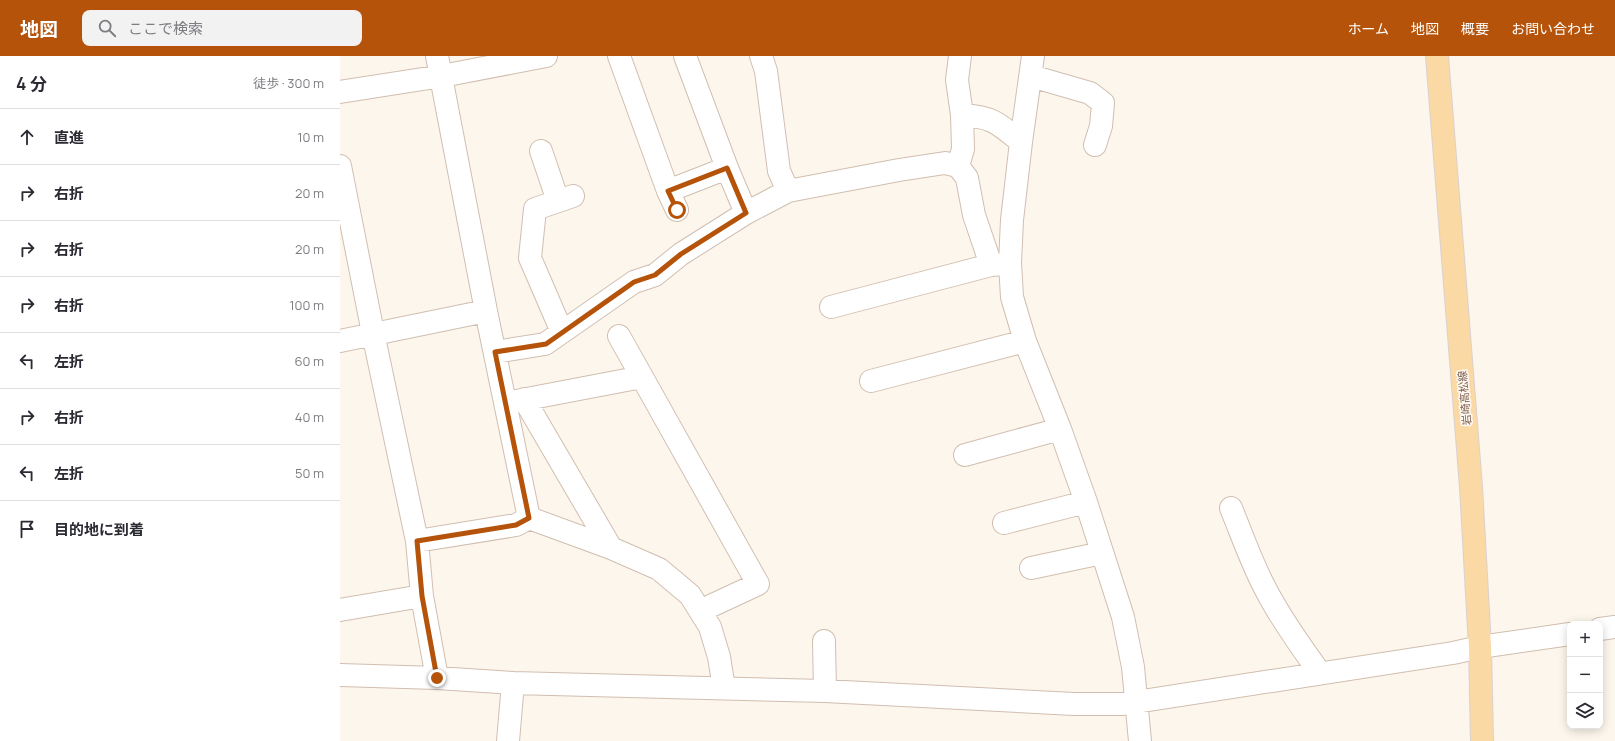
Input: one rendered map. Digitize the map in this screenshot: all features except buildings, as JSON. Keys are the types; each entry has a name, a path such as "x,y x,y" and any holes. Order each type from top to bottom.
{"main road":[{"name":"岩崎高松線","path":"1437,56 1471,487 1480,647 1482,741"}],"street":[{"path":"340,92 440,66 546,56"},
{"path":"619,56 672,200 727,168"},
{"path":"685,56 727,168 746,213"},
{"path":"761,56 766,71 779,171 788,191"},
{"path":"958,166 963,149 962,115 957,80 960,56"},
{"path":"440,66 495,352 515,401 611,548"},
{"path":"1001,264 1012,220 1032,66 1090,93 1103,103 1100,126 1095,145"},
{"path":"962,115 979,116 997,122 1021,142"},
{"path":"541,151 566,198 535,209 530,258 562,332"},
{"path":"495,352 546,344 634,282 655,275 681,254 746,213 788,191 945,163 958,166 968,178 974,215 1001,264 1025,341 1060,429 1086,502 1123,617 1133,667 1140,741"},
{"path":"340,166 373,333 417,541 422,596 437,678"},
{"path":"831,307 1001,264"},
{"path":"340,340 486,311"},
{"path":"620,336 758,584 700,611"},
{"path":"871,381 1025,341"},
{"path":"515,401 642,378"},
{"path":"515,401 529,518"},
{"path":"965,455 1060,429"},
{"path":"1004,523 1086,502"},
{"path":"1231,508 1266,590 1302,648 1320,673"},
{"path":"417,541 516,525 529,518 611,548 659,568 690,595 710,627 719,657 724,688"},
{"path":"1031,568 1102,553"},
{"path":"340,610 422,596"},
{"path":"1603,629 1615,627"},
{"path":"340,675 513,682 825,691 1074,704 1123,704 1567,634"},
{"path":"824,641 825,691"},
{"path":"508,741 513,682"}],"route":[{"path":"437,678 422,596 417,541 516,525 529,518 495,352 546,344 634,282 655,275 681,254 746,213 727,168 668,191 677,210"}]}
